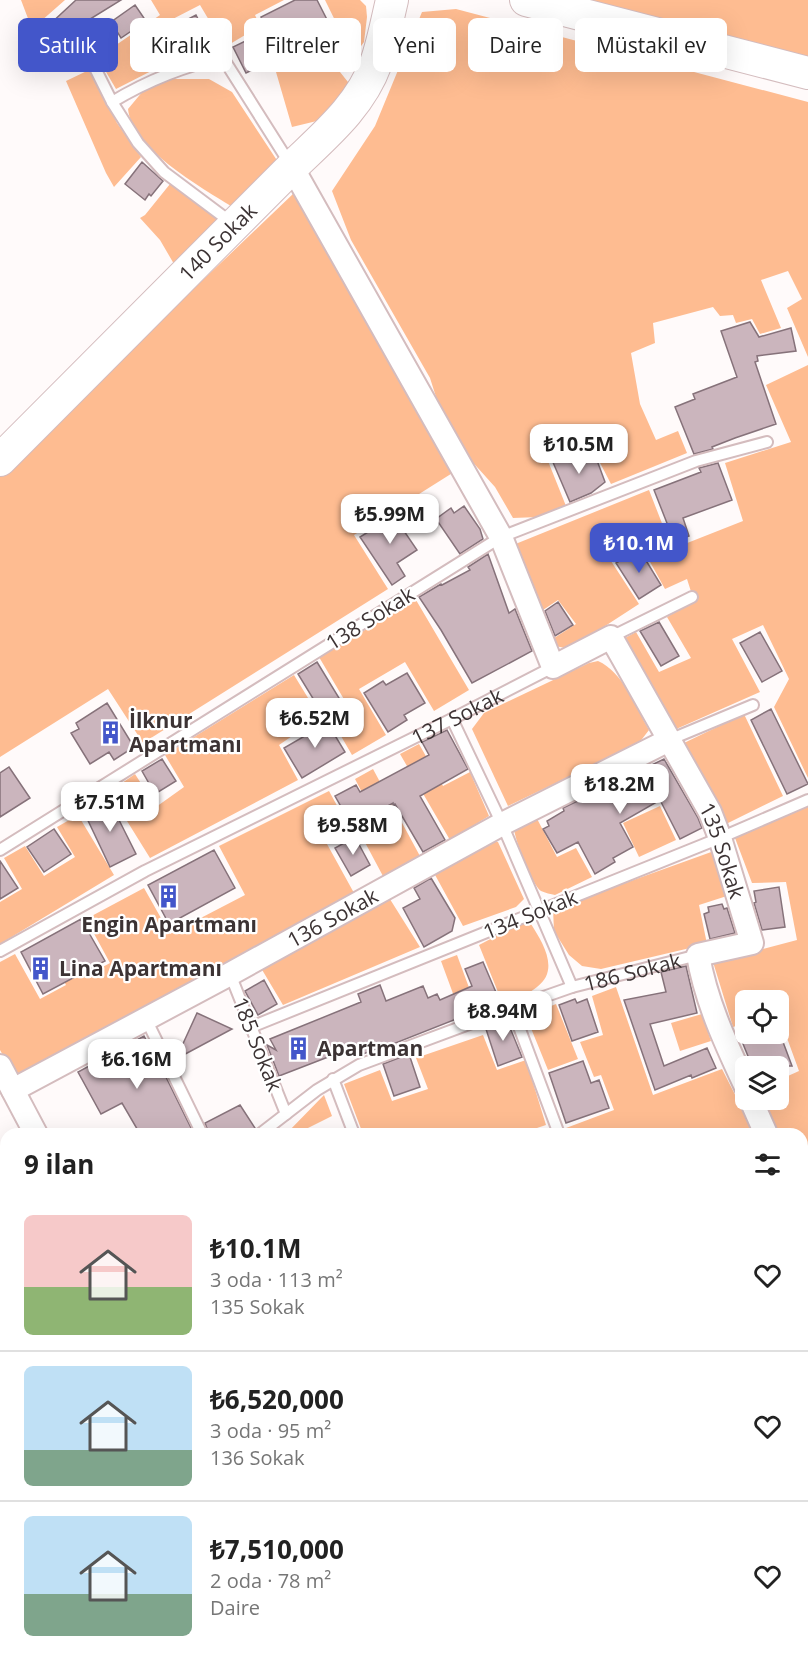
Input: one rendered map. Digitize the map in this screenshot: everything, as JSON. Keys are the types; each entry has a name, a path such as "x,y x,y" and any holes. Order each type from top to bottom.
{"main road":[{"name":"140 Sokak","path":"0,460 292,167 342,120 365,88 376,62 392,0"},
{"path":"526,0 808,73"}],"street":[{"path":"292,167 501,537 553,667"},
{"name":"137 Sokak","path":"553,667 611,637"},
{"name":"135 Sokak","path":"611,637 710,812 752,943"},
{"name":"136 Sokak","path":"13,1090 502,824 669,740"},
{"name":"186 Sokak","path":"698,955 752,943"},
{"path":"698,955 706,991 720,1031 735,1063"},
{"path":"0,1066 33,1128"},
{"path":"755,1110 763,1128"}],"lane":[{"path":"112,102 161,76 223,58 292,167"},
{"path":"97,72 112,102 138,143 164,172 234,225"},
{"name":"138 Sokak","path":"0,850 501,537 696,461 767,442"},
{"name":"137 Sokak","path":"611,637 692,597"},
{"name":"137 Sokak","path":"0,951 146,871 553,667"},
{"name":"136 Sokak","path":"669,740 753,705"},
{"path":"452,719 502,824 572,987"},
{"name":"134 Sokak","path":"251,1027 720,838 808,800"},
{"name":"186 Sokak","path":"268,1128 333,1079 359,1065 572,987 698,955"},
{"name":"185 Sokak","path":"230,974 286,1114"},
{"path":"513,1008 557,1128"},
{"path":"146,1019 199,1128"},
{"path":"333,1079 352,1128"}],"shaded area":[{"path":"21,0 65,0 45,18 28,18"},
{"path":"151,0 284,0 255,15 256,18 244,18 244,36 232,43 232,18 208,18 200,5 175,18 156,18 160,15"},
{"path":"325,0 360,0 366,6 364,42 361,46 361,18 334,18"},
{"path":"571,0 808,0 808,61 727,40 727,18 641,18"},
{"path":"456,9 490,18 468,18 468,72 563,72 563,37 575,40 575,72 694,72 808,102 808,357 787,308 802,299 788,271 761,280 781,328 760,334 752,319 736,323 733,315 720,316 713,307 653,323 655,343 631,353 640,404 656,440 678,431 687,453 611,484 582,428 542,446 566,506 539,517 513,518 495,487 468,457 445,425 430,378 351,240 332,191 375,126 397,72 456,72 456,18 420,18 422,12"},
{"path":"130,35 130,72 149,72 116,89 106,72 118,72 118,44"},
{"path":"85,72 92,72 117,123 141,157 114,187 106,173 66,81"},
{"path":"276,72 340,72 352,87 325,119 292,127"},
{"path":"167,79 209,79 232,92 282,168 239,211 173,168 142,139 133,124 128,109 143,91"},
{"path":"170,184 222,222 174,264 160,240 140,218"},
{"path":"294,193 454,472 354,535 388,589 143,743 108,689 0,757 0,474"},
{"path":"808,365 808,778 774,707 789,679 763,625 732,639 760,692 674,730 625,638 636,632 659,672 691,658 667,617 694,601 687,579 665,589 639,542 611,561 639,604 582,641 565,648 555,646 551,640 576,624 558,600 537,614 513,545 649,490 672,549 743,521 725,463 791,442 766,385"},
{"path":"416,600 469,690 434,711 405,662 359,689 386,735 352,755 327,712 345,701 319,657"},
{"path":"598,661 615,673 622,682 649,730 639,743 508,806 472,729 484,713 589,663"},
{"path":"294,675 316,711 294,723 298,732 279,745 298,780 150,858 109,792 135,774 156,807 184,787 165,755"},
{"path":"744,714 783,796 724,825 684,743"},
{"path":"419,744 443,786 470,772 489,816 450,840 400,754"},
{"path":"373,769 421,858 384,878 360,833 378,823 355,779"},
{"path":"329,791 351,831 327,844 354,893 231,964 15,1077 0,1050 0,962 15,954 40,999 66,985 42,941 59,931 86,976 110,963 86,919 144,888 170,934 245,895 219,846"},
{"path":"808,805 808,1128 775,1128 768,1110 789,1110 789,1076 799,1071 789,1044 789,990 735,990 735,1026 733,1027 713,962 797,940 786,882 752,883 735,838"},
{"path":"660,806 676,840 639,857 623,823"},
{"path":"534,813 557,857 576,848 592,877 555,895 541,891 537,887 524,862 514,829"},
{"path":"78,815 114,875 0,944 0,902 22,889 4,858 25,846 44,876 75,857 57,827"},
{"path":"484,840 498,842 524,899 516,907 463,926 434,873"},
{"path":"714,851 730,895 699,905 707,944 601,969 582,966 569,955 554,931 553,909"},
{"path":"388,896 420,947 283,1005 261,968"},
{"path":"519,924 531,924 536,931 547,956 547,973 544,980 533,990 502,1002 479,945"},
{"path":"457,955 478,1012 462,1018 441,961"},
{"path":"616,987 653,1095 722,1069 735,1095 735,1110 743,1110 752,1128 566,1128 614,1110 601,1075 594,1077 580,1042 603,1035 592,996"},
{"path":"556,1004 578,1059 548,1070 526,1016"},
{"path":"702,1014 711,1041 680,1051 671,1023"},
{"path":"483,1035 497,1070 526,1060 546,1125 537,1128 361,1128 344,1084 380,1070 392,1101 428,1089 416,1058"},
{"path":"324,1095 332,1116 308,1128 292,1128"}],"building":[{"path":"76,0 121,0 92,18 57,18"},
{"path":"295,0 317,0 326,18 262,18"},
{"path":"135,5 144,18 130,18 130,32 121,38 118,33 117,18"},
{"path":"244,42 244,69 233,47"},
{"path":"142,162 163,181 145,200 125,184"},
{"path":"750,322 759,337 791,328 796,351 757,356 758,361 755,362 776,424 712,447 713,449 694,454 675,407 695,399 693,394 737,377 721,331"},
{"path":"574,451 578,461 595,455 605,482 591,493 570,502 552,460"},
{"path":"718,463 732,500 683,518 689,536 674,541 654,490 701,472 699,468"},
{"path":"464,506 480,529 483,539 460,554 436,519 451,508 454,513"},
{"path":"403,510 412,526 404,531 417,550 397,563 405,576 392,585 360,537"},
{"path":"639,549 661,585 639,599 616,563"},
{"path":"488,554 509,613 515,609 532,651 472,683 419,597 470,570 468,567"},
{"path":"558,602 573,625 555,636 545,611"},
{"path":"659,622 679,656 661,666 640,631"},
{"path":"760,632 782,671 762,682 740,643"},
{"path":"317,662 339,698 320,710 298,674"},
{"path":"407,673 425,703 404,715 407,720 388,732 364,693 383,681 386,685"},
{"path":"107,703 134,747 114,760 109,752 90,764 71,733 79,729 76,723"},
{"path":"771,709 808,784 787,794 751,720"},
{"path":"325,719 345,752 302,778 284,748 310,733 308,729"},
{"path":"447,730 468,769 420,796 445,840 423,852 393,803 352,826 335,796 356,785 360,792 429,755 422,742"},
{"path":"162,759 176,781 155,794 142,771"},
{"path":"664,759 702,828 680,839 660,800 620,823 633,847 613,858 615,862 595,874 578,842 557,853 543,829 549,826 547,821 564,811 563,808"},
{"path":"9,767 30,798 0,817 0,773"},
{"path":"109,800 136,854 110,867 84,812"},
{"path":"54,829 71,854 44,872 27,847"},
{"path":"355,837 370,865 351,876 335,848"},
{"path":"214,850 235,888 169,924 148,885"},
{"path":"0,861 18,888 0,899"},
{"path":"431,878 455,918 452,931 424,947 403,908 420,899 414,888"},
{"path":"779,887 785,927 762,930 754,903 756,902 754,891"},
{"path":"722,904 724,909 727,908 735,933 710,939 704,914 709,912 708,907"},
{"path":"81,919 105,961 43,994 21,952"},
{"path":"483,962 501,1004 480,1012 479,1010 378,1050 378,1048 358,1056 354,1047 279,1076 267,1045 276,1050 270,1039 361,1002 358,994 380,985 386,1001 423,986 428,998 437,994 440,1000 472,986 465,969"},
{"path":"686,966 697,1013 650,1024 664,1066 707,1048 716,1068 692,1078 691,1075 655,1090 624,1000 666,992 661,972"},
{"path":"264,980 277,1004 258,1015 245,991"},
{"path":"575,999 577,1003 587,999 598,1032 572,1041 559,1005"},
{"path":"197,1013 232,1029 176,1059"},
{"path":"506,1018 522,1057 498,1066 485,1026"},
{"path":"144,1036 191,1128 137,1128 122,1103 101,1114 78,1072"},
{"path":"743,1044 784,1044 788,1056 748,1056"},
{"path":"409,1054 420,1087 394,1096 383,1064"},
{"path":"583,1061 591,1083 599,1080 609,1108 566,1123 549,1073"},
{"path":"240,1105 255,1128 207,1128 205,1123"}],"place":[{"name":"İlknur Apartmanı","path":"111,732"},
{"name":"Engin Apartmanı","path":"169,896"},
{"name":"Lina Apartmanı","path":"41,968"},
{"name":"Apartman","path":"299,1048"}]}
